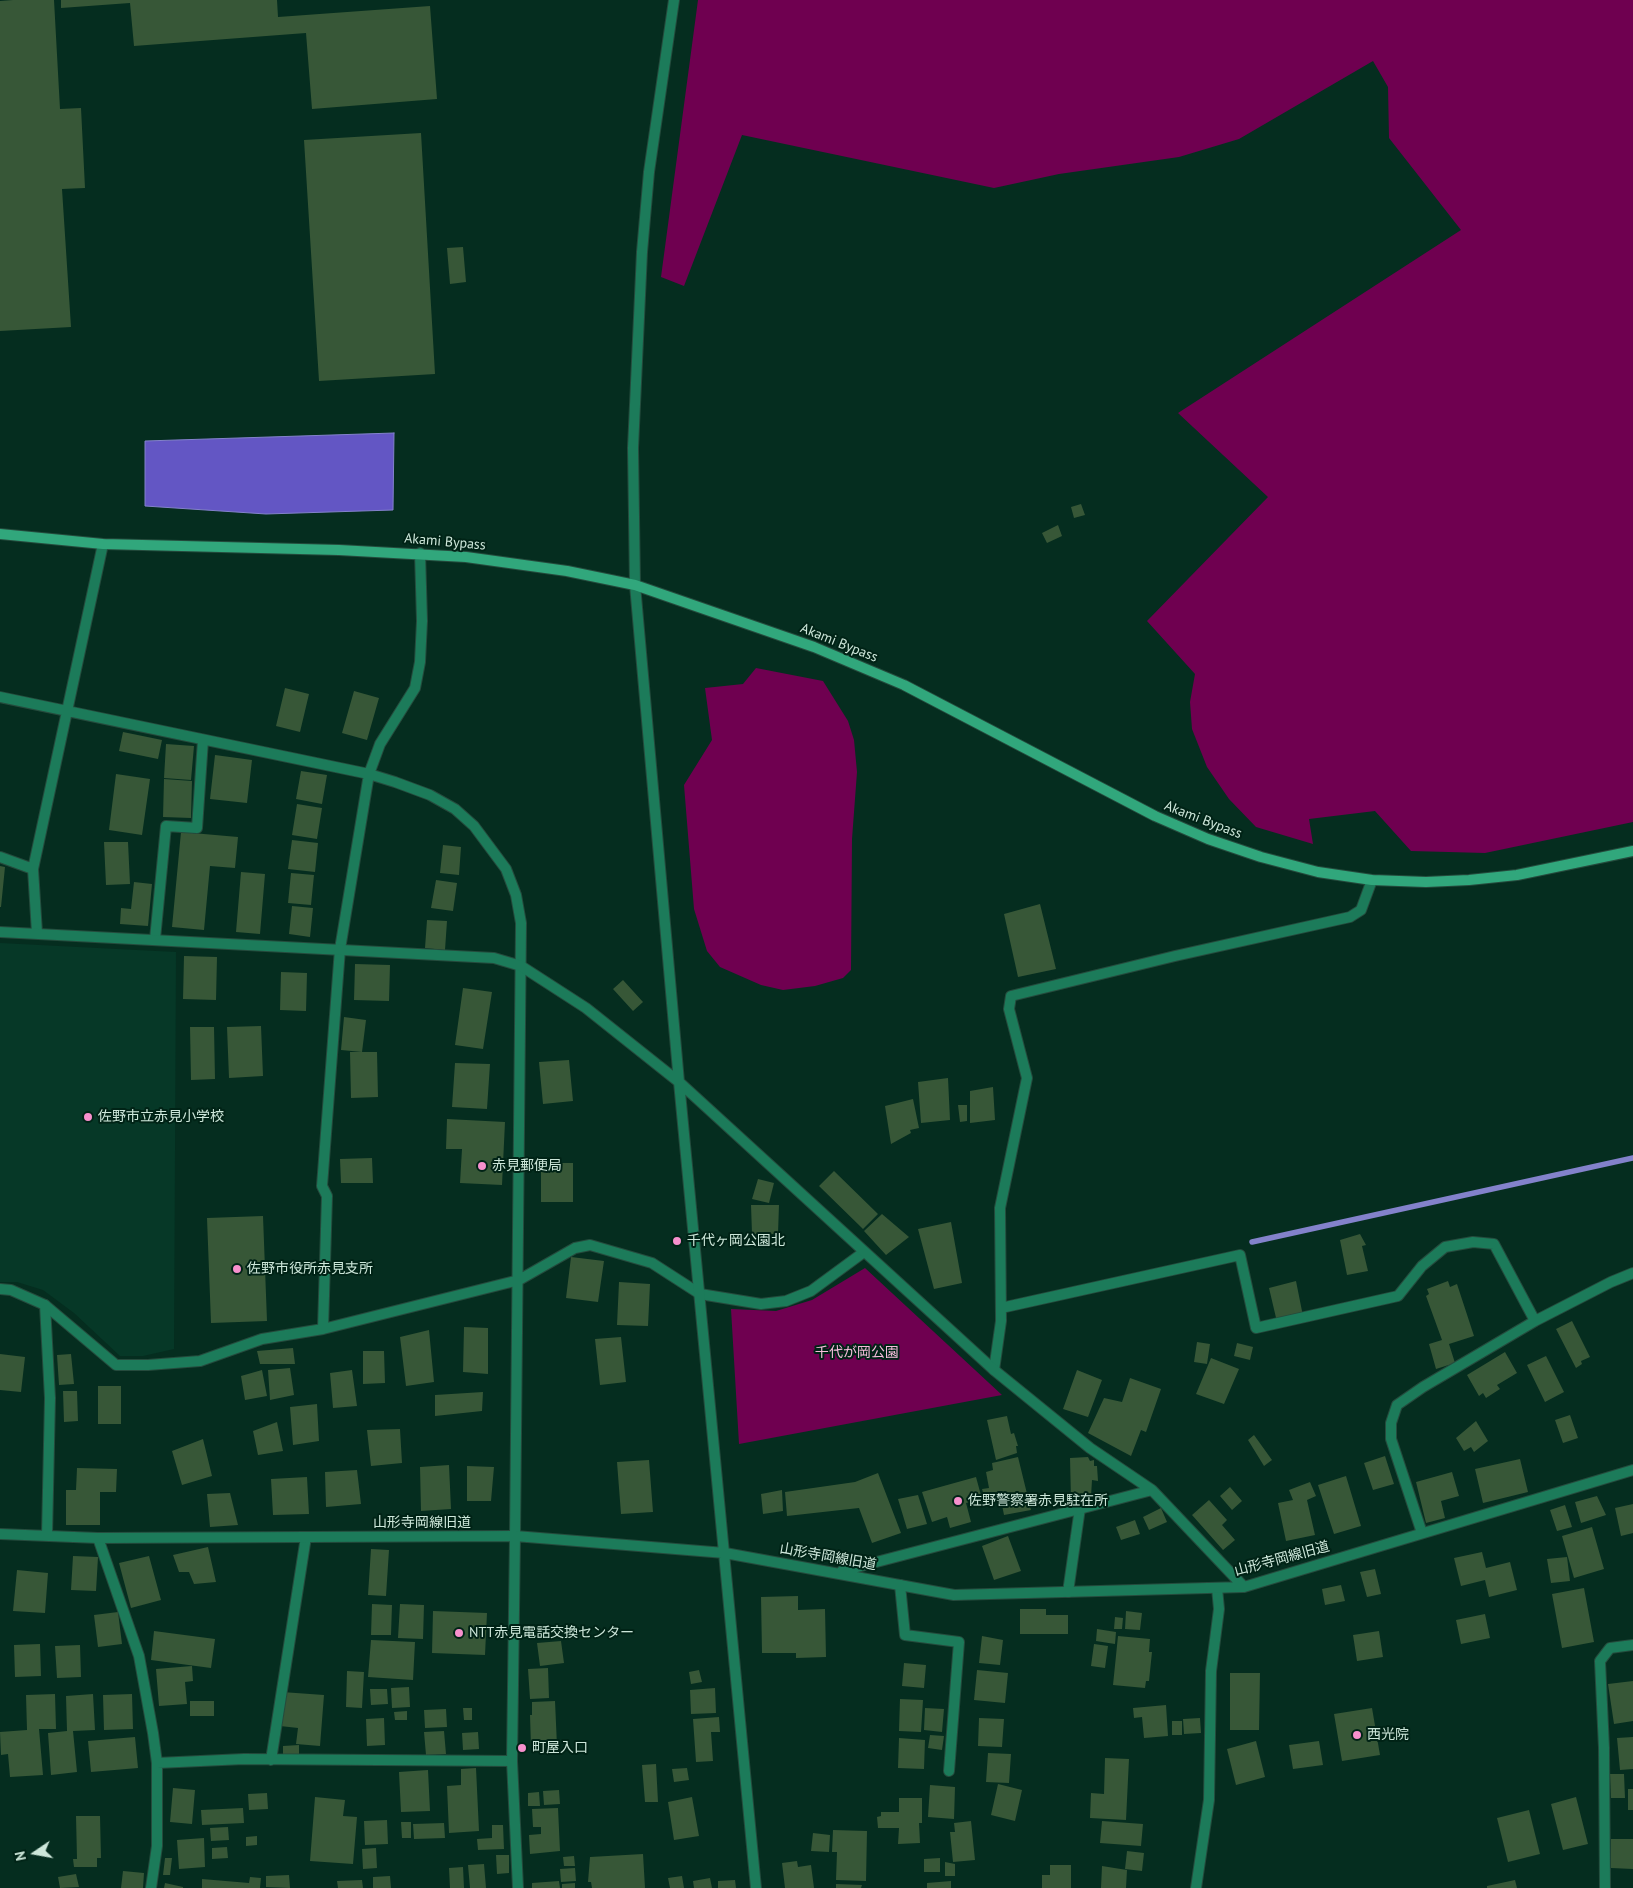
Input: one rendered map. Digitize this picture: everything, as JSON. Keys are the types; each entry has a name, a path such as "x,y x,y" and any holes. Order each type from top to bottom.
{"main road":[{"name":"Akami Bypass","path":"0,534 103,544 420,553 514,562 635,585 814,647 904,685 1155,816 1208,839 1261,857 1318,872 1372,880 1426,882 1488,878 1561,867 1633,851"}],"street":[{"path":"674,0 649,172 642,252 634,448 635,585 679,1082 756,1888"},
{"path":"37,934 33,869 103,544"},
{"path":"322,1329 327,1196 322,1186 340,949 368,774 380,744 415,688 420,662 422,621 420,553"},
{"path":"0,697 368,774 430,795 455,809 474,826 506,869 516,894 521,922 519,1280 512,1761 518,1888"},
{"path":"155,939 166,826 197,828 203,740"},
{"path":"0,857 33,869"},
{"path":"994,1370 1001,1308 1000,1208 1027,1078 1008,1009 1010,996 1175,956 1350,917 1361,910 1372,880"},
{"path":"0,932 494,958 521,966 586,1008 679,1082 994,1370 1090,1448 1152,1490 1244,1587"},
{"path":"1001,1308 1240,1255 1256,1328 1398,1296 1422,1266 1445,1247 1473,1242 1494,1244 1534,1322"},
{"path":"0,1290 11,1290 46,1305 116,1365 200,1361 262,1339 322,1329 519,1280 574,1248 590,1245 612,1249 652,1263 700,1294 761,1304 786,1301 811,1291 864,1252"},
{"path":"1422,1533 1391,1440 1391,1423 1397,1405 1422,1387 1534,1322 1611,1282 1633,1273"},
{"path":"46,1305 50,1398 47,1536"},
{"name":"山形寺岡線旧道","path":"0,1534 98,1538 515,1536 725,1553 840,1572 954,1595 1244,1587 1422,1533 1632,1473"},
{"path":"840,1572 1152,1490"},
{"path":"1068,1592 1080,1508"},
{"path":"271,1760 306,1537"},
{"path":"98,1538 139,1656 157,1763 157,1846 151,1888"},
{"path":"900,1585 905,1635 960,1642 949,1771"},
{"path":"1196,1888 1209,1800 1211,1671 1219,1609 1216,1588"},
{"path":"1604,1888 1604,1748 1600,1661 1610,1648 1633,1646"},
{"path":"157,1763 271,1760 512,1761"}],"shaded area":[{"path":"394,433 393,510 266,514 145,506 145,441"},
{"name":"佐野市立赤見小学校","path":"0,943 176,952 174,1349 143,1356 120,1356 74,1313 43,1290 17,1282 0,1282"}],"green space":[{"path":"698,0 1633,0 1633,822 1485,853 1411,851 1375,811 1309,819 1313,844 1256,827 1229,799 1207,767 1192,729 1190,702 1195,674 1147,621 1268,497 1178,413 1461,230 1389,138 1388,87 1373,61 1239,139 1179,157 1059,174 994,188 742,135 684,286 661,277"},
{"path":"756,668 823,681 848,721 854,740 857,772 852,839 851,970 843,978 815,986 783,990 761,985 720,967 707,951 694,909 684,785 712,740 705,688 743,684"},
{"name":"千代が岡公園","path":"865,1268 1002,1395 739,1444 731,1309 776,1311 812,1300"}],"building":[{"path":"54,0 60,109 81,108 85,188 62,189 71,327 0,331 0,1"},
{"path":"61,0 277,0 278,17 430,6 437,99 312,109 306,33 134,46 130,3 61,8"},
{"path":"421,133 435,374 319,381 304,140"},
{"path":"463,247 466,282 450,284 447,248"},
{"path":"1081,504 1085,515 1074,518 1071,507"},
{"path":"1058,525 1062,536 1047,543 1042,533"},
{"path":"285,688 309,694 300,732 276,726"},
{"path":"354,691 379,698 367,740 342,733"},
{"path":"123,732 162,740 158,759 119,751"},
{"path":"166,744 194,746 191,780 164,778"},
{"path":"215,755 252,760 247,803 210,799"},
{"path":"301,771 327,775 322,804 296,799"},
{"path":"116,774 150,779 142,835 109,830"},
{"path":"164,779 192,781 191,818 163,817"},
{"path":"297,804 322,808 317,839 292,835"},
{"path":"181,832 238,837 235,868 210,866 204,930 172,927"},
{"path":"292,840 318,843 315,872 288,869"},
{"path":"104,842 128,842 130,884 106,885"},
{"path":"443,845 461,847 459,875 440,873"},
{"path":"0,866 5,867 1,907 0,907"},
{"path":"241,872 265,874 260,934 236,932"},
{"path":"291,873 314,875 311,905 288,903"},
{"path":"436,880 457,883 453,911 431,908"},
{"path":"134,882 152,884 148,926 120,924 121,908 131,909"},
{"path":"1040,904 1056,969 1018,977 1004,914"},
{"path":"292,906 313,908 310,937 289,934"},
{"path":"427,920 447,921 445,950 425,948"},
{"path":"184,956 217,957 216,1000 183,999"},
{"path":"355,964 390,965 389,1001 354,1000"},
{"path":"281,972 307,973 306,1011 280,1010"},
{"path":"623,980 643,1002 633,1011 613,989"},
{"path":"463,988 492,992 483,1049 455,1045"},
{"path":"344,1017 366,1020 362,1052 341,1050"},
{"path":"261,1026 263,1076 229,1078 227,1027"},
{"path":"190,1027 214,1027 215,1079 191,1080"},
{"path":"350,1052 377,1052 378,1097 351,1098"},
{"path":"569,1060 573,1101 543,1104 539,1062"},
{"path":"455,1063 490,1064 487,1109 452,1107"},
{"path":"948,1078 950,1120 921,1123 918,1082"},
{"path":"993,1087 995,1120 970,1123 970,1091"},
{"path":"913,1099 919,1128 910,1130 911,1133 891,1144 885,1106"},
{"path":"958,1105 967,1105 967,1121 960,1122"},
{"name":"赤見郵便局","path":"447,1119 505,1122 502,1185 460,1183 462,1149 446,1149"},
{"path":"372,1158 373,1183 341,1183 340,1159"},
{"path":"541,1163 573,1163 573,1202 541,1202"},
{"path":"834,1171 878,1214 863,1229 819,1186"},
{"path":"758,1179 774,1183 769,1203 752,1199"},
{"path":"751,1205 779,1205 778,1234 752,1234"},
{"path":"882,1214 909,1237 886,1255 864,1231"},
{"name":"佐野市役所赤見支所","path":"263,1216 267,1321 211,1323 207,1218"},
{"path":"951,1222 962,1283 934,1289 918,1229"},
{"path":"1360,1234 1366,1245 1362,1246 1368,1271 1347,1275 1340,1240"},
{"path":"571,1257 604,1261 598,1302 566,1298"},
{"path":"1296,1281 1303,1316 1277,1322 1269,1288"},
{"path":"1448,1281 1450,1287 1457,1284 1474,1336 1449,1344 1455,1363 1436,1369 1429,1344 1442,1340 1426,1296 1429,1294 1427,1289"},
{"path":"619,1282 650,1284 648,1326 617,1325"},
{"path":"1572,1321 1590,1357 1581,1361 1582,1364 1576,1368 1556,1329"},
{"path":"464,1327 488,1328 488,1374 463,1372"},
{"path":"429,1330 434,1382 406,1386 400,1337"},
{"path":"621,1337 626,1382 600,1385 595,1339"},
{"path":"1197,1342 1210,1344 1207,1364 1194,1362"},
{"path":"1237,1343 1253,1347 1250,1360 1234,1356"},
{"path":"293,1348 295,1364 260,1364 257,1351"},
{"path":"363,1351 384,1351 385,1383 363,1384"},
{"path":"1505,1352 1517,1373 1497,1385 1500,1389 1486,1398 1483,1393 1479,1396 1467,1375"},
{"path":"0,1354 25,1357 21,1392 0,1390"},
{"path":"71,1354 74,1384 59,1385 57,1355"},
{"path":"1546,1356 1564,1392 1545,1402 1527,1365"},
{"path":"1211,1358 1239,1369 1224,1404 1196,1394"},
{"path":"290,1368 294,1395 270,1400 268,1370"},
{"path":"262,1370 267,1396 245,1400 241,1376"},
{"path":"352,1370 357,1406 333,1408 330,1373"},
{"path":"1077,1370 1102,1380 1088,1417 1063,1409"},
{"path":"1130,1378 1161,1389 1146,1432 1141,1430 1131,1456 1088,1433 1104,1398 1122,1402"},
{"path":"98,1386 121,1386 121,1424 98,1424"},
{"path":"63,1391 77,1391 78,1421 64,1422"},
{"path":"483,1392 482,1411 435,1416 435,1395"},
{"path":"317,1404 319,1441 293,1445 290,1407"},
{"path":"1570,1415 1578,1438 1563,1443 1555,1420"},
{"path":"1007,1416 1011,1434 1014,1433 1018,1446 1016,1446 1017,1453 996,1460 987,1420"},
{"path":"1476,1421 1488,1441 1474,1452 1471,1447 1464,1451 1456,1438"},
{"path":"277,1422 283,1451 258,1455 253,1431"},
{"path":"400,1429 402,1463 371,1466 367,1430"},
{"path":"1254,1435 1272,1460 1264,1466 1248,1440"},
{"path":"203,1439 212,1476 182,1485 172,1451"},
{"path":"1385,1456 1394,1484 1373,1490 1364,1463"},
{"path":"1018,1457 1031,1510 1004,1515 1001,1500 985,1499 982,1489 989,1488 986,1472 993,1470 992,1463"},
{"path":"1088,1457 1090,1461 1094,1460 1094,1466 1097,1466 1098,1481 1092,1480 1091,1497 1071,1500 1070,1458"},
{"path":"1520,1459 1528,1492 1483,1503 1475,1469"},
{"path":"649,1460 653,1512 621,1514 617,1462"},
{"path":"449,1465 451,1509 421,1511 420,1467"},
{"path":"467,1466 494,1467 491,1501 467,1501"},
{"path":"77,1468 117,1469 116,1492 100,1492 100,1525 66,1525 66,1490 76,1490"},
{"path":"357,1470 361,1504 326,1507 325,1472"},
{"path":"1452,1472 1459,1496 1441,1501 1445,1518 1426,1523 1416,1482"},
{"path":"878,1473 901,1533 872,1543 859,1508 787,1516 785,1492 855,1482"},
{"path":"1346,1476 1361,1526 1334,1534 1318,1485"},
{"path":"307,1477 309,1514 273,1515 271,1479"},
{"name":"佐野警察署赤見駐在所","path":"976,1477 982,1499 966,1503 971,1522 950,1528 947,1517 932,1522 922,1492"},
{"path":"1310,1482 1316,1496 1307,1500 1315,1535 1286,1541 1278,1503 1293,1500 1289,1490"},
{"path":"1230,1487 1242,1501 1232,1510 1220,1496"},
{"path":"782,1490 783,1511 763,1514 761,1494"},
{"path":"230,1493 238,1525 210,1527 207,1494"},
{"path":"918,1495 927,1524 907,1529 898,1499"},
{"path":"1597,1496 1606,1515 1581,1523 1575,1502"},
{"path":"1209,1500 1227,1520 1222,1525 1235,1540 1223,1550 1192,1515"},
{"path":"1633,1504 1633,1533 1621,1536 1615,1508"},
{"path":"1565,1505 1572,1527 1557,1531 1550,1510"},
{"path":"1161,1508 1167,1522 1149,1530 1143,1517"},
{"path":"1135,1520 1140,1534 1121,1540 1116,1527"},
{"path":"1592,1527 1604,1569 1574,1578 1562,1536"},
{"path":"1008,1536 1021,1571 994,1580 982,1546"},
{"path":"208,1547 216,1582 194,1584 189,1572 179,1572 173,1555"},
{"path":"371,1549 389,1550 386,1596 368,1595"},
{"path":"1482,1552 1486,1568 1510,1562 1517,1590 1489,1597 1485,1580 1461,1586 1454,1558"},
{"path":"73,1556 98,1557 96,1591 71,1590"},
{"path":"149,1556 161,1600 131,1608 119,1563"},
{"path":"1567,1557 1570,1581 1551,1583 1547,1559"},
{"path":"1375,1569 1381,1594 1367,1597 1360,1572"},
{"path":"17,1570 48,1573 45,1613 13,1611"},
{"path":"1341,1585 1345,1601 1325,1605 1322,1589"},
{"path":"1584,1588 1594,1642 1562,1648 1552,1594"},
{"path":"798,1596 798,1610 825,1609 826,1657 796,1658 796,1653 762,1653 761,1597"},
{"path":"372,1604 392,1605 391,1635 371,1635"},
{"path":"400,1604 424,1605 423,1639 398,1638"},
{"path":"1020,1609 1046,1609 1046,1615 1068,1615 1068,1634 1020,1634"},
{"name":"NTT赤見電話交換センター","path":"433,1611 487,1613 485,1655 432,1653"},
{"path":"1126,1611 1142,1613 1140,1630 1125,1629"},
{"path":"118,1612 122,1644 98,1647 94,1615"},
{"path":"1485,1614 1490,1638 1461,1644 1456,1620"},
{"path":"1115,1617 1123,1618 1122,1629 1114,1629"},
{"path":"1097,1629 1116,1632 1115,1644 1096,1641"},
{"path":"154,1631 215,1639 211,1668 151,1660"},
{"path":"1379,1631 1383,1657 1357,1661 1353,1635"},
{"path":"982,1636 1003,1640 1000,1665 979,1663"},
{"path":"1118,1636 1150,1639 1149,1652 1152,1652 1149,1681 1146,1681 1145,1688 1113,1685"},
{"path":"371,1640 415,1642 413,1680 368,1677"},
{"path":"561,1641 564,1663 540,1666 537,1643"},
{"path":"40,1644 41,1676 15,1677 14,1645"},
{"path":"1094,1644 1108,1646 1105,1668 1091,1666"},
{"path":"80,1645 81,1677 57,1678 55,1646"},
{"path":"904,1663 926,1665 924,1688 902,1686"},
{"path":"192,1666 193,1681 185,1682 187,1704 159,1706 156,1669"},
{"path":"548,1668 549,1698 530,1699 528,1669"},
{"path":"699,1670 702,1682 691,1684 689,1672"},
{"path":"977,1670 1008,1673 1005,1703 974,1700"},
{"path":"347,1671 364,1672 362,1708 346,1707"},
{"path":"1230,1673 1260,1673 1259,1730 1230,1730"},
{"path":"1633,1681 1633,1721 1614,1724 1608,1684"},
{"path":"409,1687 410,1707 392,1708 391,1688"},
{"path":"715,1688 716,1713 691,1714 690,1690"},
{"path":"370,1689 387,1689 388,1704 371,1705"},
{"path":"282,1692 324,1695 320,1746 296,1744 298,1728 280,1726"},
{"path":"55,1694 56,1729 39,1729 43,1775 10,1777 8,1754 1,1755 0,1732 27,1730 26,1695"},
{"path":"93,1694 95,1730 73,1731 77,1772 51,1775 48,1733 67,1731 66,1696"},
{"path":"132,1694 133,1729 104,1730 103,1695"},
{"path":"900,1699 923,1700 921,1732 899,1731"},
{"path":"190,1701 214,1701 214,1716 190,1716"},
{"path":"555,1701 557,1746 531,1747 530,1715 532,1715 532,1702"},
{"path":"1166,1705 1168,1736 1144,1738 1142,1717 1134,1718 1133,1708"},
{"path":"463,1708 472,1708 472,1720 464,1720"},
{"path":"925,1708 944,1709 942,1732 924,1730"},
{"name":"西光院","path":"1372,1708 1380,1755 1342,1761 1334,1714"},
{"path":"446,1709 447,1727 425,1728 424,1710"},
{"path":"407,1711 407,1720 395,1720 394,1712"},
{"path":"719,1717 720,1732 711,1732 713,1761 696,1762 693,1719"},
{"path":"384,1718 385,1745 367,1746 366,1719"},
{"path":"979,1718 1004,1719 1002,1747 978,1746"},
{"path":"1200,1718 1201,1733 1184,1734 1183,1719"},
{"path":"1172,1721 1182,1721 1182,1735 1172,1735"},
{"path":"444,1731 446,1754 426,1755 424,1732"},
{"path":"478,1732 479,1749 463,1750 462,1733"},
{"path":"930,1735 944,1736 942,1750 928,1748"},
{"path":"135,1737 138,1768 91,1772 88,1741"},
{"path":"1633,1737 1633,1769 1620,1770 1617,1738"},
{"path":"899,1738 925,1740 924,1769 898,1768"},
{"path":"1256,1741 1265,1777 1236,1785 1227,1749"},
{"path":"1319,1741 1323,1765 1293,1769 1289,1745"},
{"path":"299,1745 299,1757 283,1757 283,1746"},
{"path":"988,1753 1011,1754 1009,1783 986,1782"},
{"path":"1105,1758 1129,1759 1126,1820 1090,1818 1091,1793 1104,1794"},
{"path":"656,1764 658,1802 645,1802 642,1765"},
{"path":"476,1768 479,1831 449,1833 447,1786 461,1785 461,1769"},
{"path":"687,1768 689,1780 674,1782 672,1769"},
{"path":"428,1770 430,1811 401,1812 399,1772"},
{"path":"1610,1774 1624,1774 1625,1798 1611,1798"},
{"path":"998,1784 1022,1790 1015,1821 991,1815"},
{"path":"930,1785 955,1787 954,1819 928,1817"},
{"path":"173,1788 195,1790 192,1824 170,1822"},
{"path":"1628,1789 1633,1789 1633,1810 1628,1810"},
{"path":"559,1790 560,1804 544,1805 543,1791"},
{"path":"539,1792 540,1806 528,1806 528,1793"},
{"path":"267,1793 268,1809 249,1810 248,1794"},
{"path":"315,1797 345,1800 343,1816 357,1817 353,1864 310,1861"},
{"path":"692,1797 699,1836 674,1840 668,1802"},
{"path":"1576,1797 1588,1844 1563,1850 1551,1804"},
{"path":"899,1798 922,1798 922,1823 919,1823 920,1843 898,1844 899,1828 878,1828 877,1817 881,1816 881,1812 899,1812"},
{"path":"243,1808 244,1823 202,1825 201,1810"},
{"path":"558,1808 560,1851 530,1854 529,1835 541,1834 541,1827 533,1827 532,1809"},
{"path":"1529,1810 1540,1854 1508,1862 1497,1818"},
{"path":"76,1816 100,1816 101,1858 97,1858 97,1867 74,1867 73,1859 77,1859"},
{"path":"387,1820 388,1844 365,1845 364,1821"},
{"path":"971,1821 975,1860 953,1862 950,1832 955,1832 954,1823"},
{"path":"1102,1821 1143,1824 1141,1846 1100,1843"},
{"path":"401,1822 411,1822 411,1838 402,1838"},
{"path":"444,1823 445,1838 414,1839 413,1824"},
{"path":"492,1825 503,1825 504,1849 478,1850 477,1839 492,1838"},
{"path":"228,1827 229,1840 211,1841 210,1828"},
{"path":"833,1830 867,1831 866,1881 836,1880 837,1852 832,1852"},
{"path":"813,1833 830,1835 829,1852 811,1851"},
{"path":"257,1836 257,1845 246,1846 246,1837"},
{"path":"204,1838 205,1867 179,1869 177,1840"},
{"path":"1611,1839 1633,1839 1633,1869 1611,1868"},
{"path":"227,1847 228,1858 212,1859 212,1848"},
{"path":"376,1848 377,1868 363,1869 362,1849"},
{"path":"1127,1851 1144,1853 1142,1871 1125,1869"},
{"path":"643,1854 645,1888 592,1888 591,1882 588,1882 590,1857"},
{"path":"496,1855 509,1855 509,1873 497,1874"},
{"path":"574,1856 575,1866 564,1866 563,1857"},
{"path":"165,1858 172,1858 170,1875 163,1875"},
{"path":"940,1858 940,1872 924,1872 924,1859"},
{"path":"797,1861 798,1867 811,1865 814,1888 785,1888 782,1863"},
{"path":"945,1862 955,1864 955,1876 945,1876"},
{"path":"484,1864 486,1888 470,1888 468,1865"},
{"path":"1050,1865 1071,1865 1071,1888 1042,1888 1042,1875 1050,1875"},
{"path":"1102,1866 1127,1870 1126,1888 1101,1888"},
{"path":"463,1867 464,1888 450,1888 449,1868"},
{"path":"575,1868 576,1881 561,1882 560,1869"},
{"path":"123,1871 144,1873 143,1888 121,1888"},
{"path":"76,1874 79,1887 60,1888 58,1877"},
{"path":"289,1875 290,1888 266,1887 266,1876"},
{"path":"390,1876 391,1888 373,1888 373,1877"},
{"path":"682,1876 684,1888 670,1888 668,1878"},
{"path":"250,1877 261,1878 260,1888 202,1888 202,1879 249,1883"},
{"path":"710,1878 712,1888 694,1888 693,1881"},
{"path":"362,1880 363,1888 338,1888 337,1881"},
{"path":"735,1880 736,1888 718,1888 718,1881"},
{"path":"1515,1880 1517,1888 1487,1888 1487,1886"},
{"path":"559,1881 560,1888 532,1888 532,1883"},
{"path":"951,1881 951,1888 927,1888 927,1883"},
{"path":"165,1883 183,1887 183,1888 164,1888"},
{"path":"575,1883 575,1888 562,1888 562,1884"},
{"path":"836,1884 862,1885 861,1888 836,1888"}],"waterway":[{"path":"1252,1242 1633,1158"}],"place":[{"name":"佐野市立赤見小学校","path":"88,1117"},
{"name":"赤見郵便局","path":"482,1166"},
{"name":"千代ヶ岡公園北","path":"677,1241"},
{"name":"佐野市役所赤見支所","path":"237,1269"},
{"name":"佐野警察署赤見駐在所","path":"958,1501"},
{"name":"NTT赤見電話交換センター","path":"459,1633"},
{"name":"西光院","path":"1357,1735"},
{"name":"町屋入口","path":"522,1748"}]}
